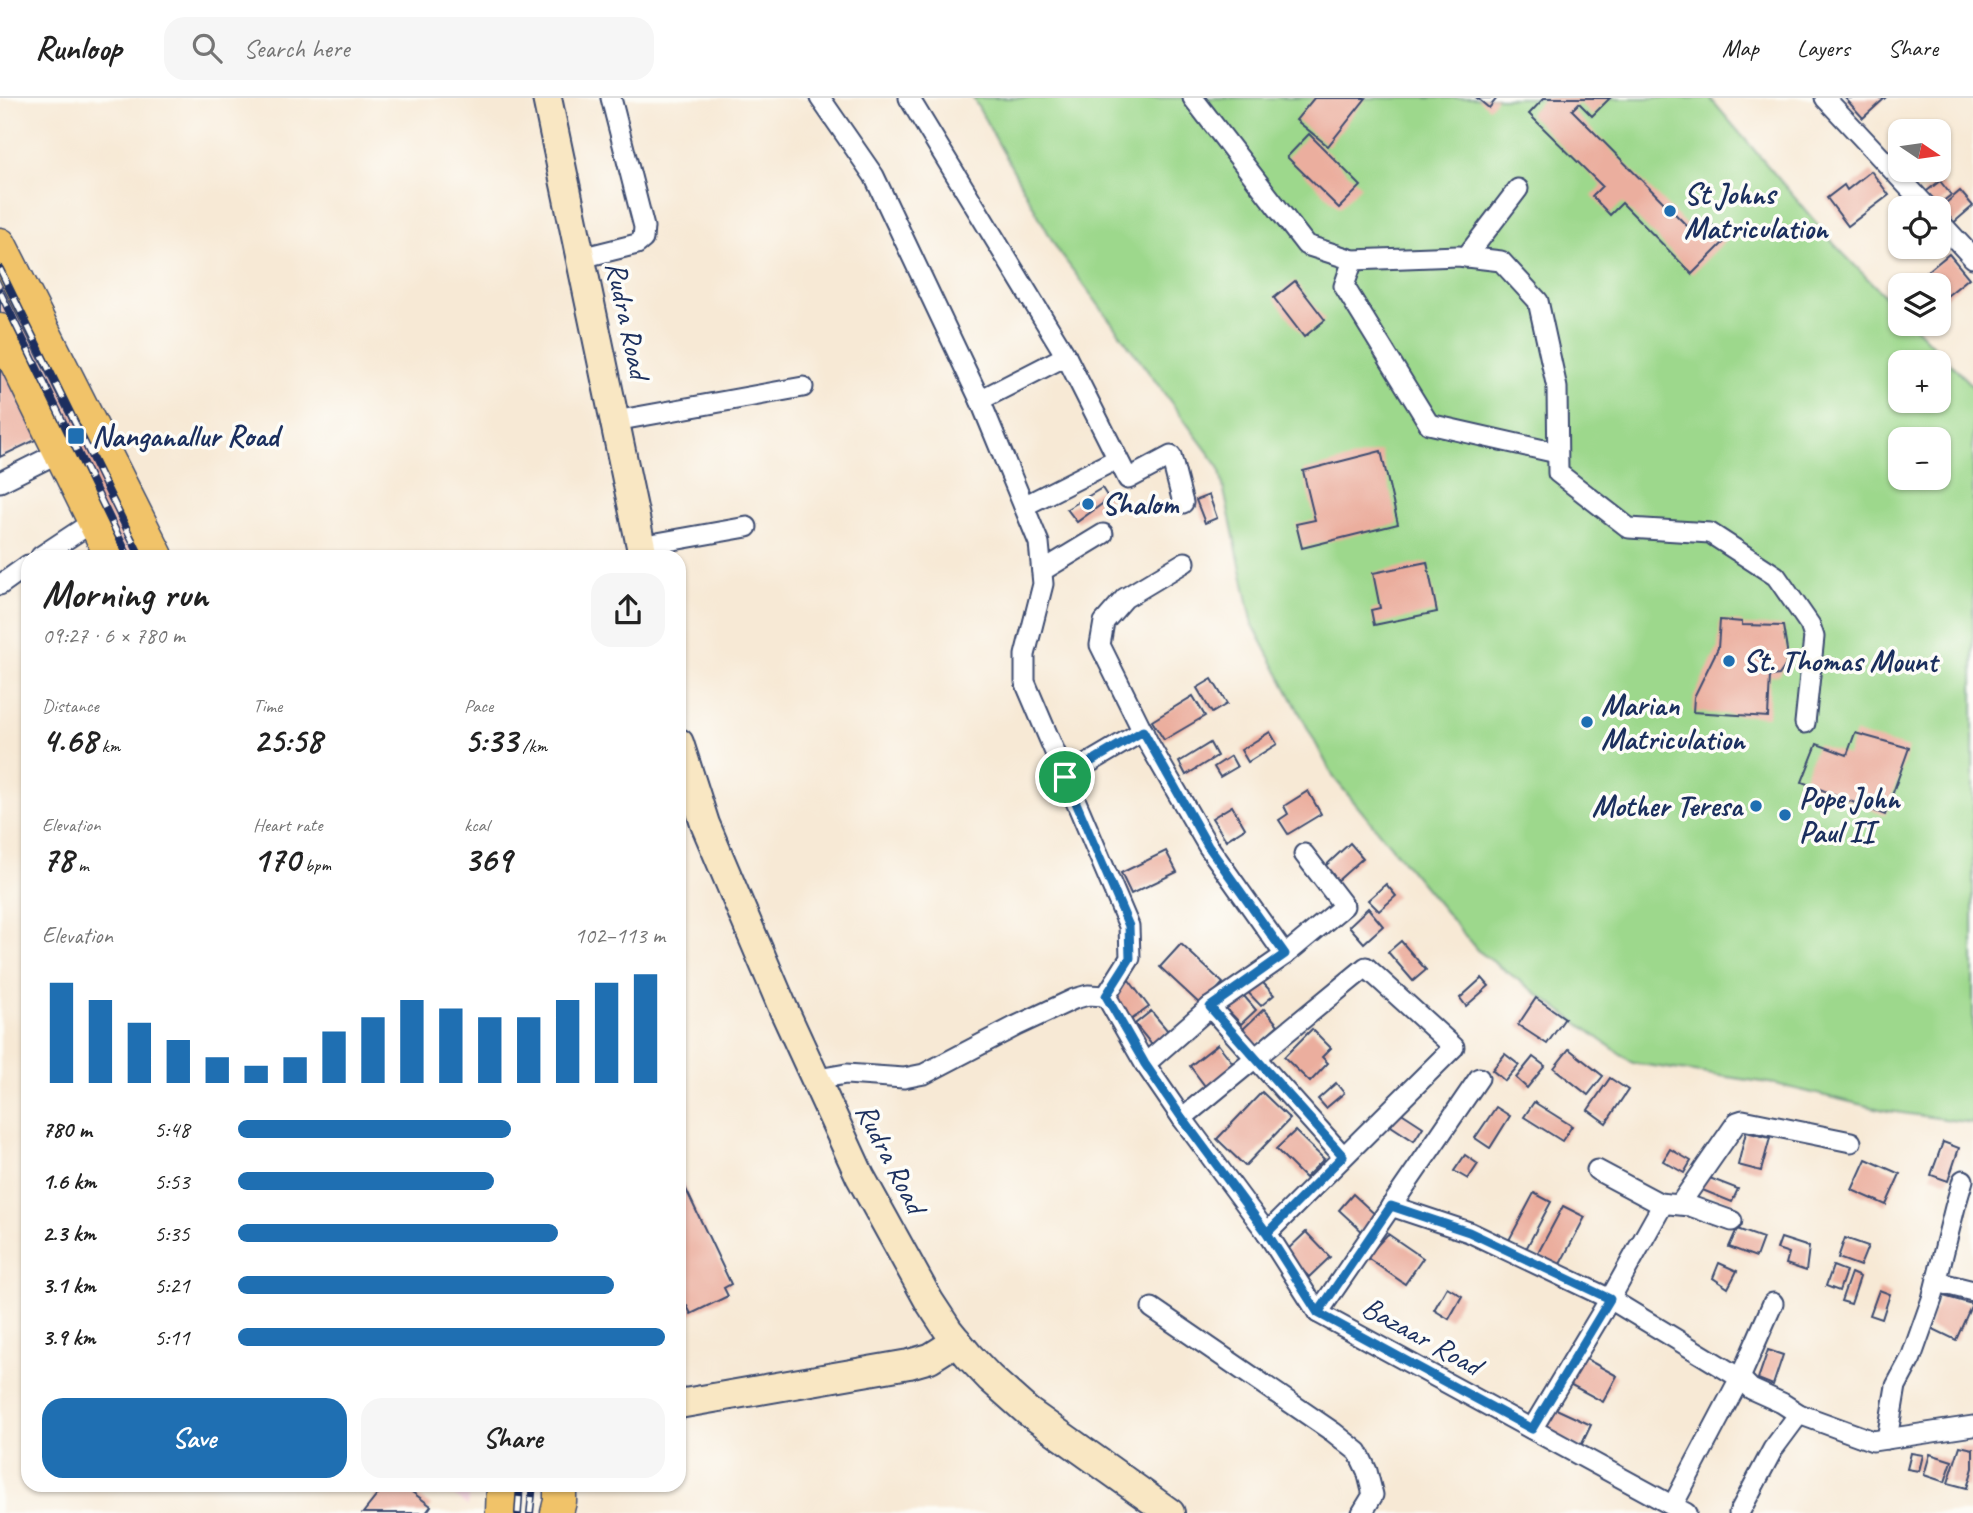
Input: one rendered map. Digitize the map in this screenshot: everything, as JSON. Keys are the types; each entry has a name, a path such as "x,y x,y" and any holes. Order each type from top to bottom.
{"main road":[{"path":"0,244 154,550"},
{"path":"0,330 108,550"},
{"path":"502,1513 503,1492"},
{"path":"557,1513 560,1492"}],"street":[{"name":"Rudra Road","path":"547,98 642,550"},
{"path":"581,258 637,244 643,239 644,227 611,98"},
{"path":"817,1083 829,1077 846,1074 904,1078 924,1074 1074,999 1088,995 1106,996 1130,958 1129,926 1025,682 1025,655 1043,584 1039,543 980,400 874,176 821,98"},
{"path":"909,98 1066,356 1128,479 1171,456 1183,503"},
{"path":"1193,98 1306,245 1353,260 1466,257 1501,261 1538,301 1557,388 1558,473 1629,528 1710,533 1776,576 1810,625 1814,636 1805,723"},
{"path":"1825,98 1916,196"},
{"path":"1466,257 1518,189"},
{"path":"1951,234 1973,258"},
{"path":"1353,260 1344,286 1429,424 1558,453"},
{"path":"980,400 1066,356"},
{"path":"615,421 803,387"},
{"path":"0,482 60,452"},
{"path":"1024,506 1117,459"},
{"path":"50,550 94,521"},
{"path":"646,550 747,527"},
{"path":"1042,571 1103,534"},
{"path":"1185,562 1125,598 1104,622 1100,645 1143,731 1208,846 1285,954"},
{"path":"0,584 21,570"},
{"path":"1065,777 1143,731"},
{"name":"Rudra Road","path":"686,765 705,824 744,919 817,1083 860,1176 929,1301 957,1341 990,1378 1027,1411 1170,1513"},
{"path":"1145,1064 1210,1007 1285,954 1344,906 1304,854"},
{"path":"1182,1118 1366,967 1454,1047 1267,1233"},
{"name":"Bazaar Road","path":"1106,996 1145,1064 1267,1233 1318,1313 1679,1509"},
{"path":"1210,1007 1343,1156"},
{"path":"1318,1313 1479,1078"},
{"path":"1532,1429 1671,1204 1737,1122 1743,1120 1851,1142"},
{"path":"1597,1170 1671,1204 1732,1221"},
{"path":"1887,1439 1896,1386 1911,1358 1937,1282 1963,1180"},
{"path":"1391,1206 1469,1232 1610,1299 1740,1378 1751,1389 1799,1414 1873,1441 1973,1426"},
{"path":"1937,1282 1973,1291"},
{"path":"1679,1509 1773,1303"},
{"path":"1152,1308 1358,1452 1367,1471 1373,1495 1362,1513"},
{"path":"686,1403 909,1364 930,1358 957,1341"},
{"path":"1739,1513 1773,1449 1799,1414"}],"shaded area":[{"path":"449,1492 469,1492 468,1506"}],"green space":[{"name":"St. Thomas Mount","path":"973,98 1710,98 1835,245 1888,300 1888,336 1924,336 1937,350 1888,350 1888,413 1951,413 1951,364 1973,387 1973,1123 1888,1111 1775,1084 1633,1063 1477,950 1334,778 1253,625 1219,467 1057,249"}],"building":[{"path":"1314,98 1366,98 1328,146 1296,120"},
{"path":"1477,98 1497,98 1489,108"},
{"path":"1544,98 1610,98 1592,116 1579,103 1572,110 1699,238 1712,225 1727,239 1692,274 1622,203 1610,215 1592,196 1602,186 1529,114"},
{"path":"1845,98 1885,98 1863,118"},
{"path":"1309,134 1361,186 1339,208 1287,157"},
{"path":"1871,171 1889,195 1848,226 1827,198 1844,185 1847,190"},
{"path":"1941,182 1951,195 1925,196 1923,194"},
{"path":"1960,191 1973,206 1951,225 1951,199"},
{"path":"1951,256 1969,278 1951,293 1951,273 1926,273 1943,259 1951,259"},
{"path":"25,276 154,550 113,550 56,430 0,457 0,354 17,346 0,311 0,288"},
{"path":"1295,281 1325,320 1304,337 1274,298"},
{"path":"1381,451 1398,524 1302,548 1296,524 1315,520 1303,471"},
{"name":"Shalom","path":"1102,488 1109,499 1077,522 1067,509"},
{"path":"1209,495 1217,518 1205,523 1196,500"},
{"path":"1427,562 1437,612 1374,625 1371,610 1380,608 1373,573"},
{"path":"1720,620 1742,622 1742,625 1783,626 1787,650 1786,665 1779,675 1770,676 1768,717 1693,712 1694,697 1718,648"},
{"path":"1212,679 1227,704 1212,713 1197,688"},
{"path":"1193,696 1205,716 1164,740 1152,721"},
{"path":"1270,732 1277,744 1248,762 1241,750"},
{"path":"1855,733 1909,748 1885,815 1802,782 1817,744 1847,755"},
{"path":"1210,743 1217,756 1186,775 1179,762"},
{"path":"1231,756 1237,767 1220,777 1214,767"},
{"path":"1308,791 1321,814 1288,834 1279,820 1288,814 1284,806"},
{"path":"1232,806 1245,828 1226,840 1212,818"},
{"path":"1350,843 1363,858 1335,883 1322,869"},
{"path":"1166,851 1177,872 1131,894 1121,873"},
{"path":"1386,884 1396,896 1379,911 1368,900"},
{"path":"1368,908 1383,926 1364,943 1349,926"},
{"path":"1401,941 1426,970 1413,981 1388,952"},
{"path":"1181,944 1223,983 1202,1006 1160,967"},
{"path":"1256,975 1274,995 1261,1006 1242,986"},
{"path":"1482,978 1489,986 1466,1006 1460,998"},
{"path":"1129,980 1149,1007 1128,1022 1108,996"},
{"path":"1238,989 1256,1010 1241,1024 1221,1003"},
{"path":"1536,998 1565,1018 1547,1044 1518,1025"},
{"path":"1264,1009 1278,1025 1254,1046 1241,1031"},
{"path":"1151,1011 1168,1031 1152,1045 1135,1024"},
{"path":"1312,1029 1331,1048 1322,1057 1328,1063 1310,1082 1284,1057"},
{"path":"1218,1044 1236,1067 1208,1090 1190,1066"},
{"path":"1569,1049 1603,1076 1588,1095 1554,1068"},
{"path":"1505,1054 1519,1065 1505,1081 1492,1070"},
{"path":"1533,1057 1545,1066 1527,1088 1516,1078"},
{"path":"1610,1078 1628,1090 1606,1123 1588,1110"},
{"path":"1336,1083 1344,1093 1326,1108 1318,1099"},
{"path":"1262,1092 1290,1119 1245,1166 1217,1139"},
{"path":"1534,1102 1572,1126 1562,1141 1524,1117"},
{"path":"1496,1107 1510,1116 1490,1148 1475,1138"},
{"path":"1400,1112 1423,1127 1414,1141 1391,1126"},
{"path":"1295,1131 1324,1159 1305,1178 1276,1149"},
{"path":"1746,1132 1770,1138 1761,1171 1738,1165"},
{"path":"1943,1142 1959,1148 1948,1181 1931,1175"},
{"path":"1670,1149 1691,1161 1684,1173 1663,1161"},
{"path":"1465,1155 1478,1164 1468,1179 1454,1171"},
{"path":"1866,1159 1900,1174 1886,1205 1852,1190"},
{"path":"1707,1177 1738,1189 1732,1202 1700,1189"},
{"path":"686,1189 731,1284 724,1288 728,1296 691,1314 687,1306"},
{"path":"1534,1193 1551,1202 1526,1249 1509,1240"},
{"path":"1353,1194 1380,1219 1366,1235 1339,1210"},
{"path":"1563,1206 1585,1217 1559,1266 1537,1255"},
{"path":"1737,1229 1763,1238 1756,1257 1729,1247"},
{"path":"1306,1232 1330,1257 1309,1277 1285,1252"},
{"path":"1388,1234 1423,1258 1405,1284 1366,1257"},
{"path":"1781,1238 1809,1247 1806,1271 1786,1264 1789,1253 1777,1249"},
{"path":"1845,1238 1868,1246 1860,1266 1838,1258"},
{"path":"1719,1263 1737,1271 1728,1288 1713,1278"},
{"path":"1833,1266 1846,1271 1839,1291 1826,1286"},
{"path":"1851,1273 1860,1277 1851,1304 1841,1301"},
{"path":"1447,1287 1462,1296 1449,1319 1434,1310"},
{"path":"1879,1290 1890,1294 1882,1319 1870,1315"},
{"path":"1940,1295 1972,1304 1956,1340 1929,1327"},
{"path":"1768,1350 1783,1355 1773,1385 1758,1379"},
{"path":"1579,1355 1617,1376 1603,1402 1564,1381"},
{"path":"1554,1408 1591,1425 1580,1448 1544,1431"},
{"path":"1960,1446 1973,1449 1973,1468 1967,1488 1948,1483"},
{"path":"1911,1453 1923,1455 1919,1471 1907,1469"},
{"path":"1930,1454 1952,1461 1945,1482 1924,1475"},
{"path":"380,1492 412,1492 431,1506 426,1513 363,1513"}],"railway":[{"path":"0,269 137,550"},
{"path":"0,292 125,550"},
{"path":"518,1513 519,1492"},
{"path":"530,1513 532,1492"}],"place":[{"name":"St Johns Matriculation","path":"1670,211"},
{"name":"Nanganallur Road","path":"76,436"},
{"name":"Shalom","path":"1088,504"},
{"name":"St. Thomas Mount","path":"1729,661"},
{"name":"Marian Matriculation","path":"1587,722"},
{"name":"Mother Teresa","path":"1756,806"},
{"name":"Pope John Paul II","path":"1785,815"}],"route":[{"path":"1065,777 1129,926 1130,958 1106,996 1145,1064 1267,1233 1318,1313 1532,1429 1610,1299 1469,1232 1391,1206 1318,1313 1267,1233 1343,1156 1210,1007 1285,954 1208,846 1143,731 1065,777"}]}
